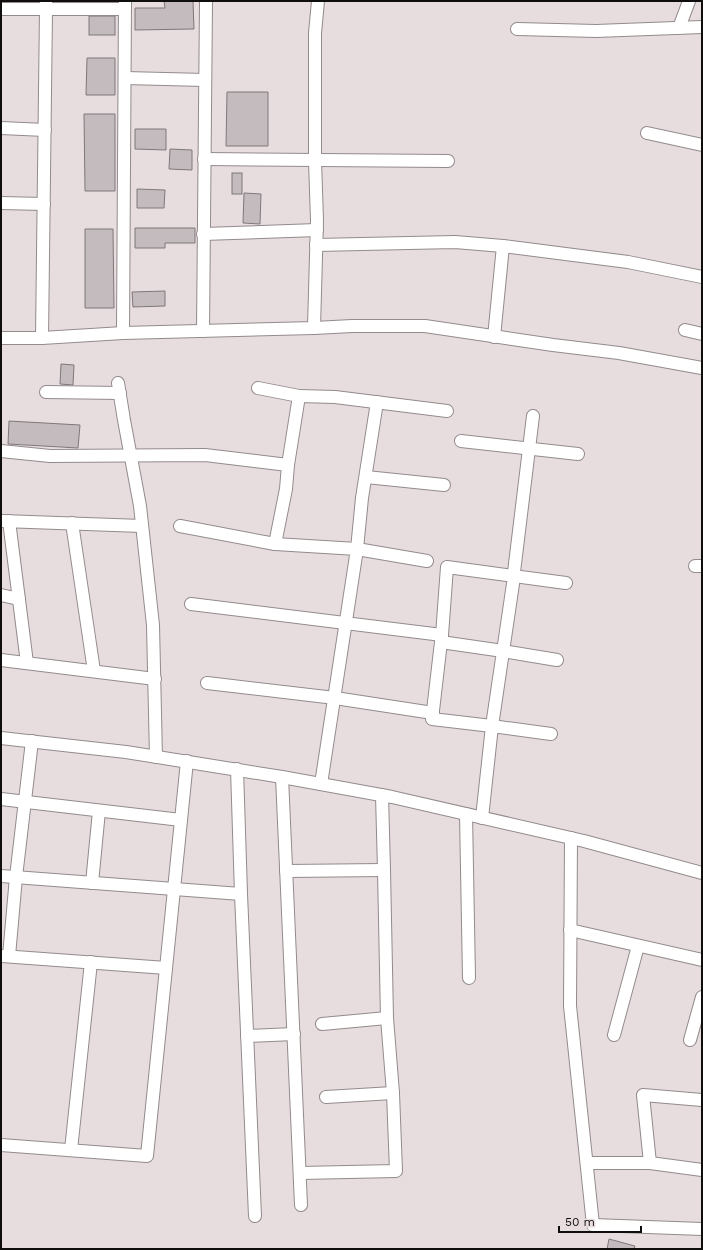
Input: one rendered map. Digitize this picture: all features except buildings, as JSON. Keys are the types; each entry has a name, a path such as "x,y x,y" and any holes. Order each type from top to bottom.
{"street":[{"path":"203,331 206,1"},
{"path":"314,328 317,230 315,161 315,33 318,1"},
{"path":"679,28 690,1"},
{"path":"42,338 46,5"},
{"path":"1,9 46,5 125,5 123,333"},
{"path":"517,29 596,31 702,27"},
{"path":"125,78 205,80"},
{"path":"1,128 45,130"},
{"path":"647,133 702,144"},
{"path":"204,159 448,161"},
{"path":"1,204 44,204"},
{"path":"203,234 317,230"},
{"path":"316,245 455,242 503,246 628,262 702,277"},
{"path":"494,336 503,246"},
{"path":"1,338 42,338 123,333 352,326 425,326 619,353 702,368"},
{"path":"685,330 702,334"},
{"path":"46,392 119,388 140,506 153,624 156,756"},
{"path":"258,388 299,396 335,397 447,411"},
{"path":"275,544 286,489 288,465 299,396"},
{"path":"321,784 357,549 362,498 377,402"},
{"path":"482,818 492,726 514,576 533,416"},
{"path":"462,441 578,454"},
{"path":"1,450 50,456 204,456 288,465"},
{"path":"366,476 444,485"},
{"path":"27,663 19,599 5,521 142,526"},
{"path":"72,523 94,671"},
{"path":"180,526 275,544 357,549 427,561"},
{"path":"551,734 432,719 441,638 446,567 566,583"},
{"path":"1,595 19,599"},
{"path":"192,604 345,622 557,660"},
{"path":"1,660 155,679"},
{"path":"207,683 335,698 433,713"},
{"path":"1,738 156,756 282,776 382,795 571,838 702,873"},
{"path":"32,741 5,956 166,968"},
{"path":"1,1145 147,1156 187,761"},
{"path":"237,769 255,1216"},
{"path":"282,776 301,1205"},
{"path":"300,1172 396,1171 393,1093 387,1018 382,795"},
{"path":"1,799 181,820"},
{"path":"92,883 99,811"},
{"path":"466,814 469,978"},
{"path":"571,838 570,1006 593,1225 702,1228"},
{"path":"286,871 384,870"},
{"path":"1,876 241,894"},
{"path":"570,930 702,960"},
{"path":"614,1035 638,946"},
{"path":"71,1150 91,962"},
{"path":"690,1040 702,997"},
{"path":"322,1024 387,1018"},
{"path":"247,1036 294,1034"},
{"path":"326,1097 393,1093"},
{"path":"650,1163 643,1095 702,1100"},
{"path":"587,1163 650,1163 702,1170"}]}
